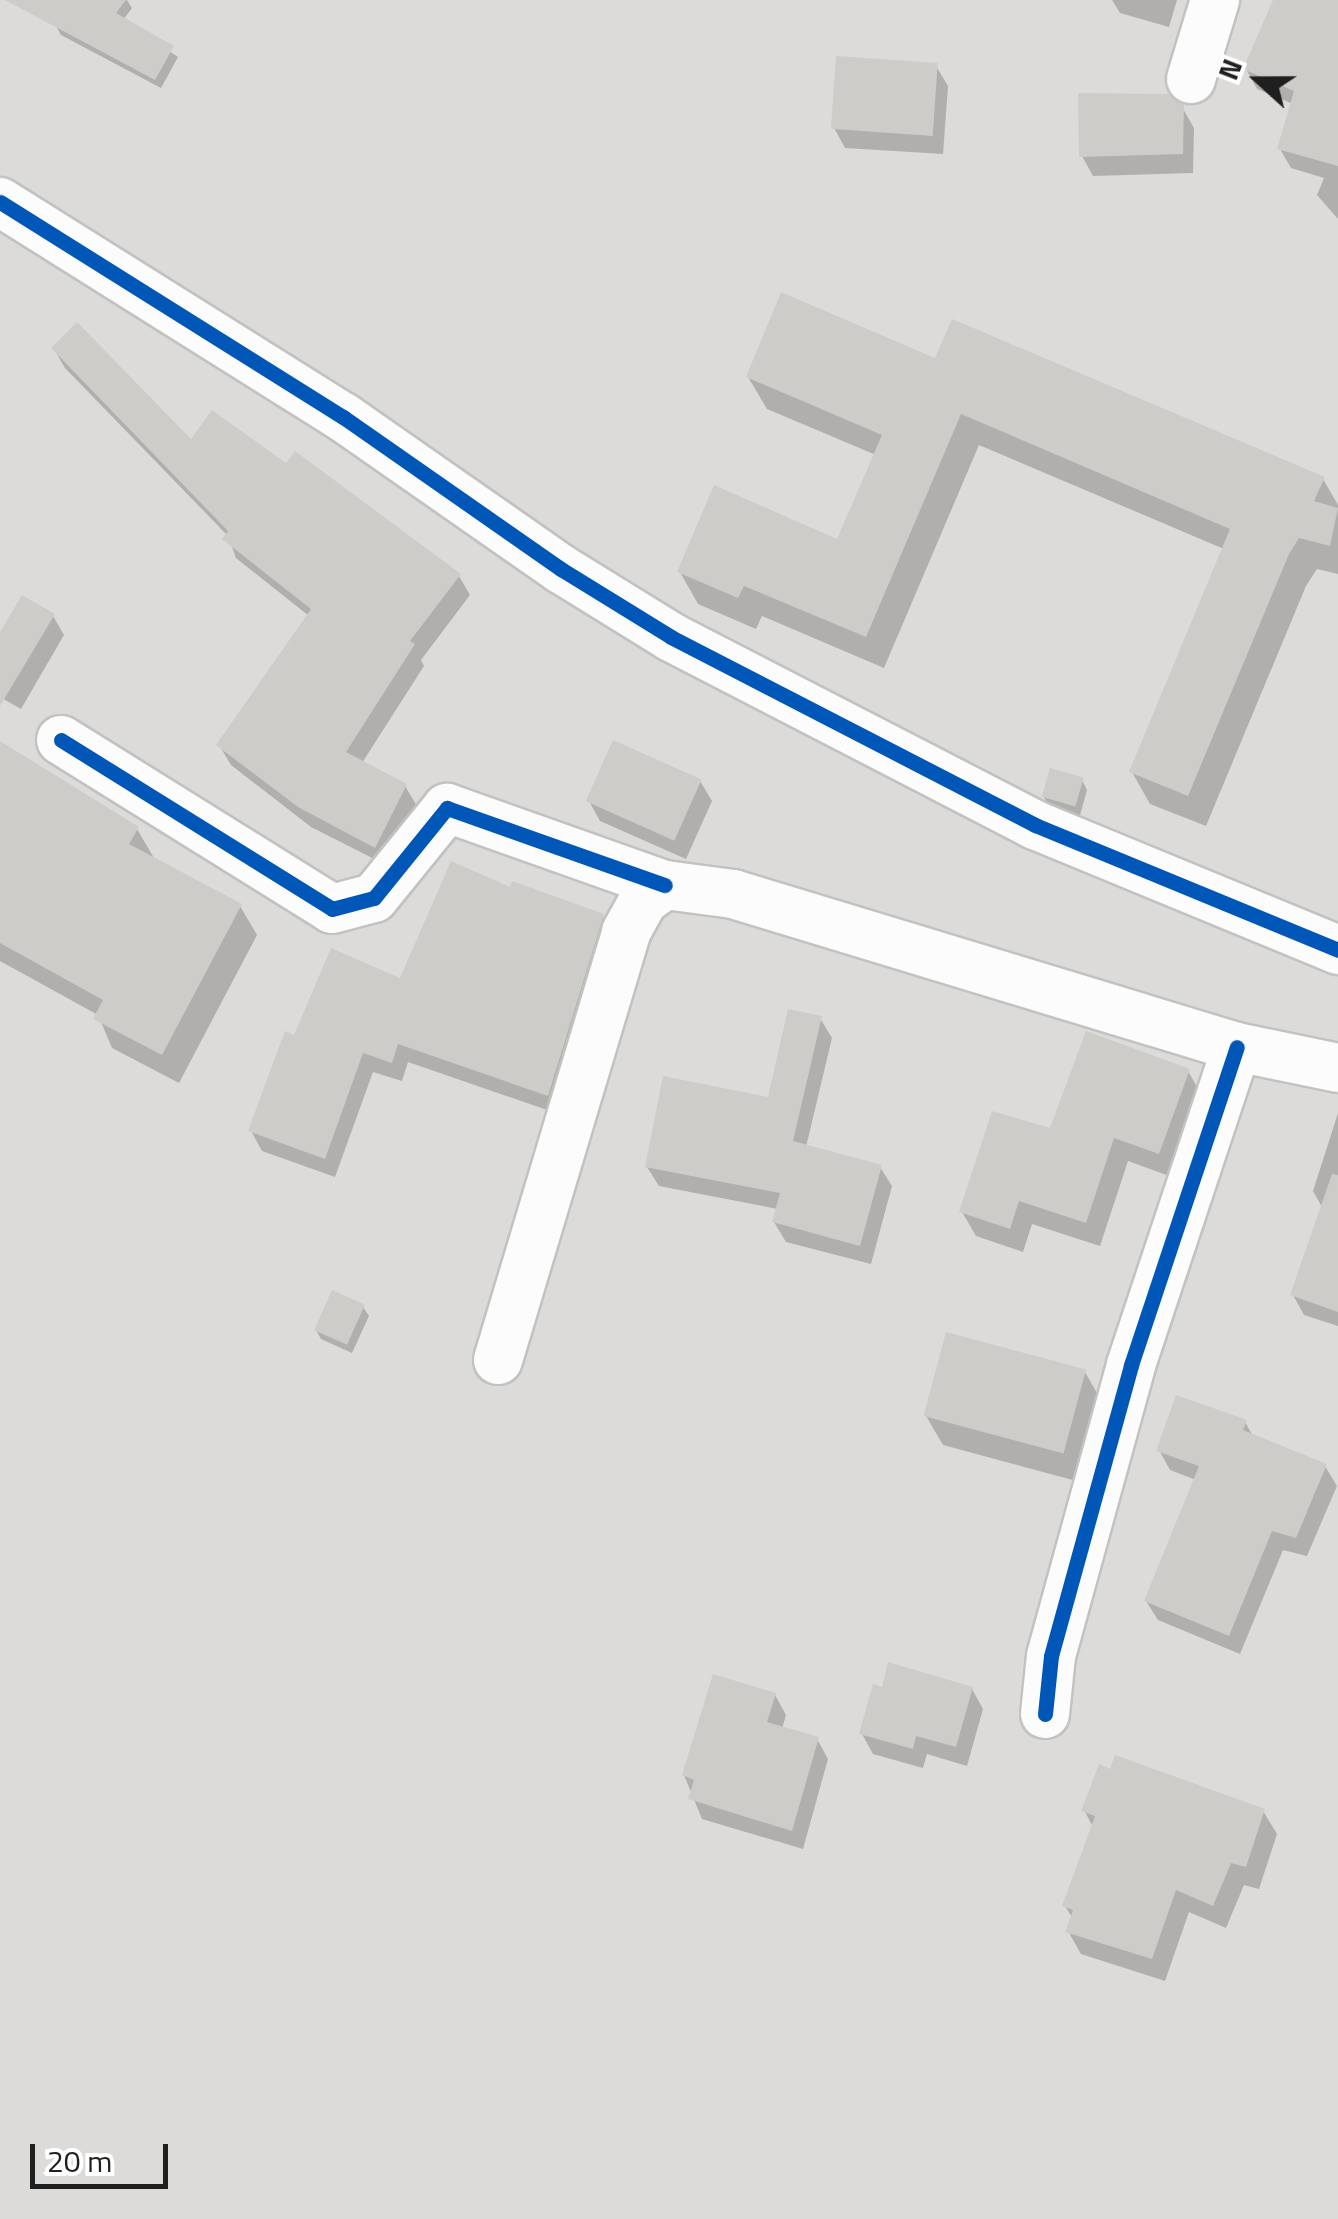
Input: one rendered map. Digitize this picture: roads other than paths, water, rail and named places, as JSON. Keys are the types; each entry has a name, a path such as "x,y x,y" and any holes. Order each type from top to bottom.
{"street":[{"path":"1191,79 1214,0"},
{"path":"7,222 343,416 561,569 671,637 1035,826 1338,950"},
{"path":"61,740 332,910 374,898 448,808 665,885 733,894 1237,1047 1338,1068"},
{"path":"498,1360 626,932 644,900 665,885"},
{"path":"1045,1714 1051,1656 1131,1365 1237,1047"}]}
